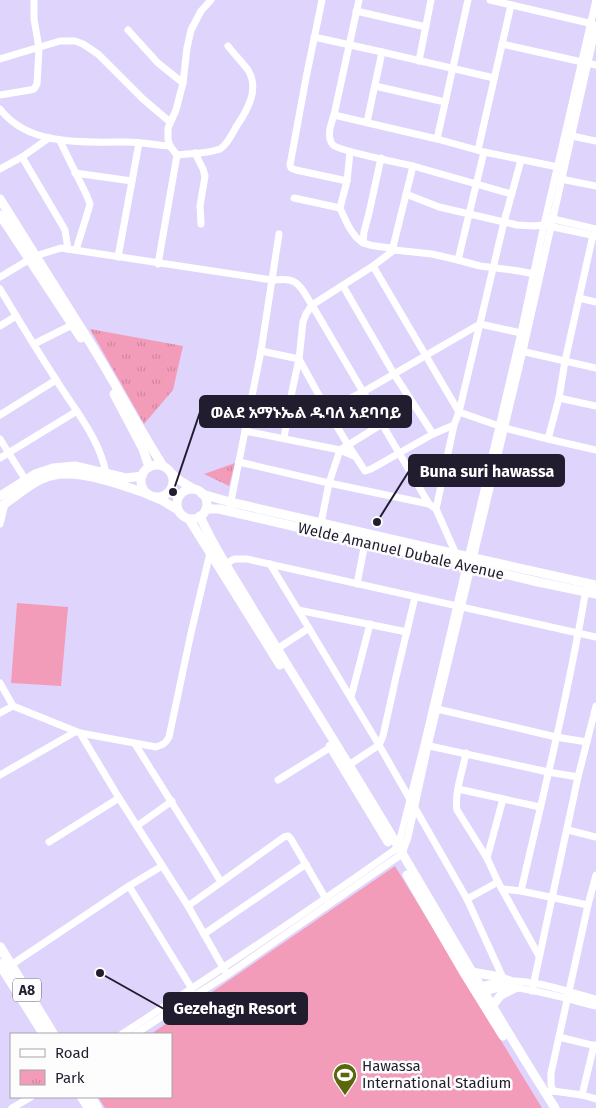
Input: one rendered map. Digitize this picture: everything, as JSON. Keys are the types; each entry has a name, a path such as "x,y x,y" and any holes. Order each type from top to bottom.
{"highway":[{"name":"A8","path":"0,947 5,966 43,1033"},
{"name":"A8","path":"5,966 52,1033"}],"main road":[{"path":"0,199 32,258"},
{"path":"0,215 32,258 76,325 163,466"},
{"path":"76,325 85,345 143,449 149,467"},
{"path":"172,474 174,479 173,485 166,495 160,497 151,496 141,485 142,476 146,469 157,464 168,469 179,480 202,494 230,507"},
{"path":"2,503 41,471 64,466 85,468 130,478 142,476"},
{"path":"31,479 63,474 82,475 126,486 164,501 178,510"},
{"path":"194,489 187,490 178,498 178,510 181,515 189,519 210,552 492,1006 549,1092 555,1108"},
{"path":"189,519 198,518 203,512 207,503 206,498 202,494"},
{"name":"Welde Amanuel Dubale Avenue","path":"203,512 230,507 320,527 365,543 403,546 470,562 538,582 586,587 596,594"},
{"path":"203,512 206,529 226,564 349,765 464,973 548,1108"},
{"path":"320,527 403,546 456,554 470,562"},
{"path":"586,587 596,585"},
{"path":"471,972 509,982 492,1006"}],"street":[{"path":"0,94 34,89 37,84 39,48 34,19 34,0"},
{"path":"158,264 177,155 170,146 168,128 176,110 184,83 187,48 191,30 201,11 211,0"},
{"path":"322,0 290,165 291,168 296,170 347,181"},
{"path":"359,0 330,130 332,143 335,147 413,166 511,194"},
{"path":"419,60 431,0"},
{"path":"437,139 468,0"},
{"path":"490,0 594,25"},
{"path":"520,350 521,333 534,274 561,179 568,135 594,25 596,0"},
{"path":"458,260 476,184 494,78 511,5"},
{"path":"356,11 426,27"},
{"path":"128,30 158,63 184,83"},
{"path":"314,37 494,78"},
{"path":"0,59 60,41 74,41 83,44 98,54 143,99 170,122"},
{"path":"502,44 596,65"},
{"path":"177,155 211,151 224,146 242,119 251,101 253,81 248,71 228,46"},
{"path":"367,122 382,52"},
{"path":"375,86 445,102"},
{"path":"0,109 17,125 60,141 129,142 170,146"},
{"path":"334,115 481,151 558,167"},
{"path":"568,135 596,141"},
{"path":"124,1033 192,988 225,972 326,898 398,852 470,562 520,350 558,167 568,135"},
{"path":"0,169 22,157 49,138"},
{"path":"60,141 90,204 72,249"},
{"path":"118,258 139,143"},
{"path":"350,152 347,181 340,208 353,233 363,243 432,254 480,266 534,274"},
{"path":"195,153 205,176 200,206 201,224"},
{"path":"22,157 62,223 72,249"},
{"path":"363,243 381,158"},
{"path":"432,506 459,412 520,160"},
{"path":"284,438 306,314 312,305 373,266 394,249 413,166"},
{"path":"75,173 132,180"},
{"path":"561,179 596,186"},
{"path":"406,194 439,208 517,225 534,226 548,222 595,233 565,361 559,398 548,439"},
{"path":"294,198 340,208"},
{"path":"230,507 261,351 279,234"},
{"path":"0,277 32,258 61,248 272,280 291,280 302,289 312,305 432,506 456,554"},
{"path":"373,266 459,412 502,427 596,450"},
{"path":"342,286 432,434"},
{"path":"0,289 98,447 106,473"},
{"path":"579,298 596,302"},
{"path":"0,326 16,316"},
{"path":"290,401 327,410 363,392 480,324 521,333"},
{"path":"34,344 76,325"},
{"path":"520,350 596,368"},
{"path":"261,351 299,359 327,410 365,471 432,434 454,425"},
{"path":"0,415 56,380"},
{"path":"559,398 596,406"},
{"path":"0,458 77,411"},
{"path":"320,527 329,483 340,450 382,424"},
{"path":"246,431 340,450 355,456"},
{"path":"0,439 31,479"},
{"path":"239,462 432,506"},
{"path":"0,524 2,503"},
{"path":"357,584 365,543"},
{"path":"0,684 13,706 77,732 135,744 162,746 169,737 190,633 210,552"},
{"path":"226,564 240,558 596,637"},
{"path":"270,564 310,628 410,799 467,899 509,982"},
{"path":"521,892 556,737 586,587"},
{"path":"349,765 379,745 386,728 415,597"},
{"path":"298,610 407,632"},
{"path":"351,697 370,624"},
{"path":"277,649 310,628"},
{"path":"0,714 13,706"},
{"path":"533,987 538,956 568,830 578,777 596,706"},
{"path":"435,709 556,737 587,742"},
{"path":"0,775 77,732"},
{"path":"77,732 188,906 225,972"},
{"path":"135,744 221,882"},
{"path":"426,745 578,777"},
{"path":"136,1033 398,852 408,837 426,745"},
{"path":"278,780 331,747"},
{"path":"466,754 458,789 457,810 487,858 538,956"},
{"path":"458,789 540,807"},
{"path":"49,842 119,798"},
{"path":"487,858 503,799"},
{"path":"137,826 172,801"},
{"path":"568,830 596,837"},
{"path":"188,906 288,836 326,898"},
{"path":"204,934 306,864"},
{"path":"5,966 162,866"},
{"path":"596,875 551,1073 549,1092 582,1095 596,1099"},
{"path":"467,899 498,882"},
{"path":"129,886 192,988"},
{"path":"502,889 588,905"},
{"path":"509,982 569,996 596,1006"},
{"path":"482,989 506,987 509,982"},
{"path":"569,996 596,999"},
{"path":"559,1037 595,1045 582,1095"},
{"path":"12,1108 29,1098"}],"green space":[{"path":"90,329 183,346 173,390 144,424"},
{"path":"235,463 229,486 204,474"},
{"path":"17,603 68,607 61,686 11,683"},
{"path":"395,866 542,1108 105,1108 99,1098 172,1098 172,1033 152,1033"}],"place":[{"name":"ወልደ አማኑኤል ዱባለ አደባባይ","path":"173,492"},
{"name":"Buna suri hawassa","path":"377,522"},
{"name":"Gezehagn Resort","path":"100,973"},
{"name":"Hawassa International Stadium","path":"345,1096"}]}
